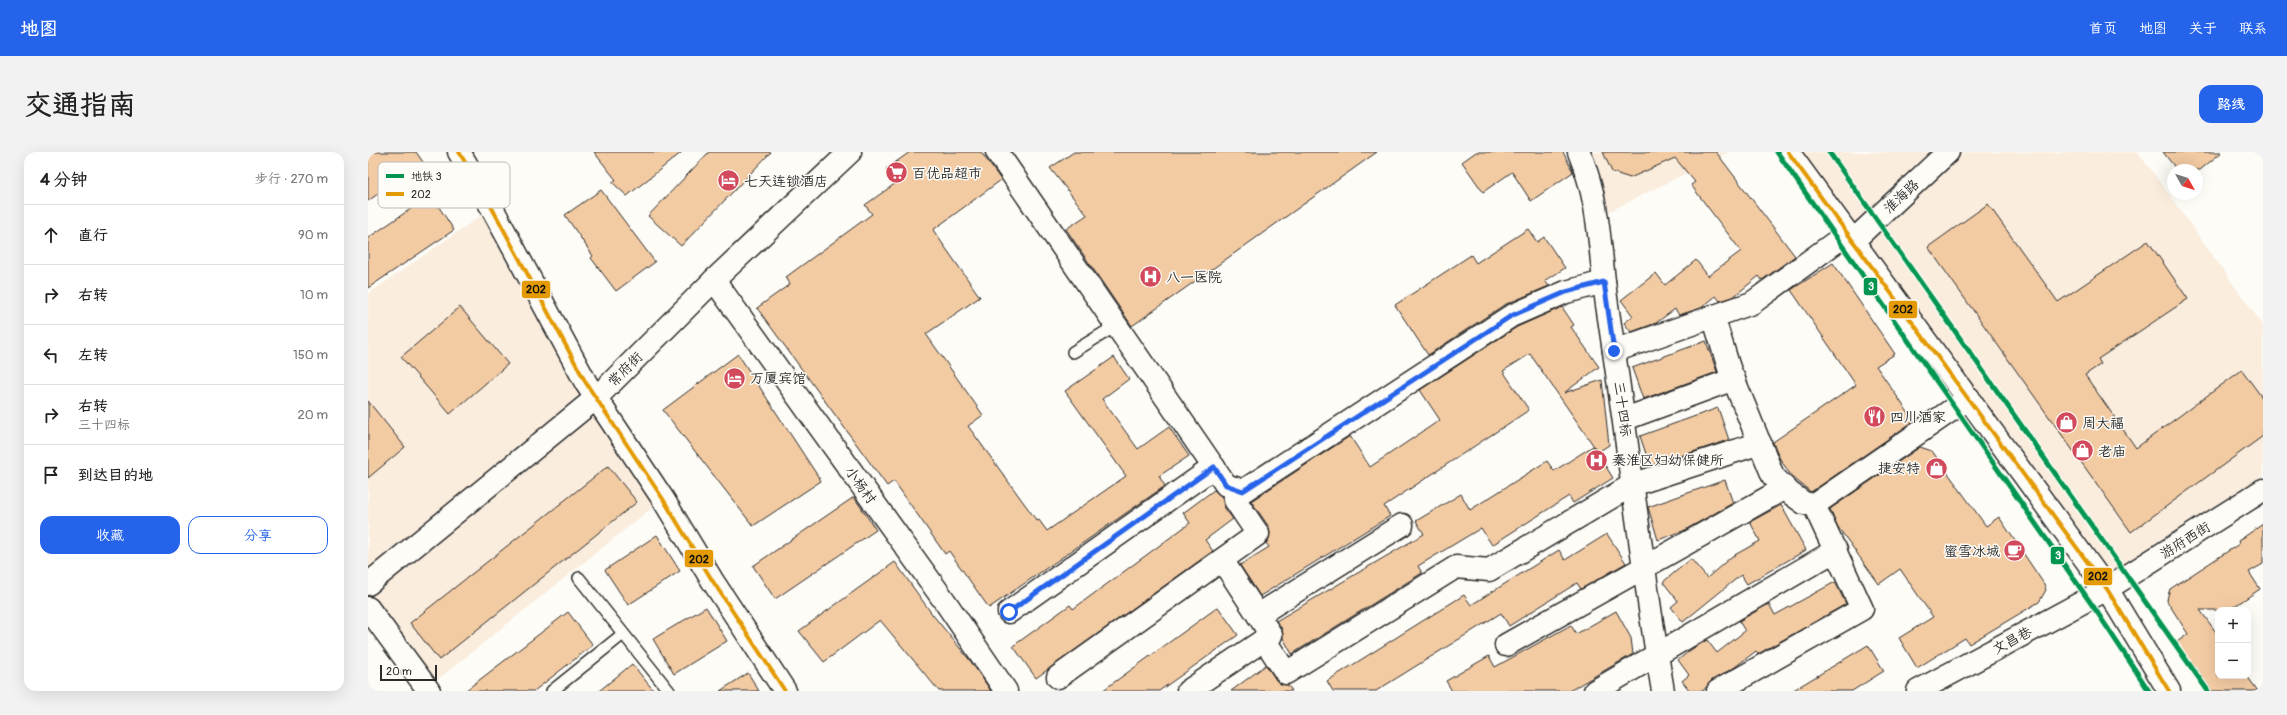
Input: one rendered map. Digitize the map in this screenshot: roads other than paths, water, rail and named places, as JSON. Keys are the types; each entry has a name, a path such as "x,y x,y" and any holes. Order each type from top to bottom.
{"street":[{"path":"460,152 466,162"},
{"name":"常府街","path":"368,584 596,398 714,280 850,152"},
{"path":"997,152 1226,485 1243,491 1511,316 1566,292 1604,282"},
{"name":"三十四标","path":"1579,152 1589,176 1598,217 1604,282 1625,419 1643,568 1663,691"},
{"path":"1788,152 2107,589 2169,691"},
{"name":"淮海路","path":"1614,351 1752,303 1851,237 1948,152"},
{"path":"492,208 586,383 663,499 712,580 785,691"},
{"name":"小杨村","path":"714,280 946,603 1006,691"},
{"path":"1713,316 1734,379 1773,476 1804,503 1814,505 1969,398"},
{"path":"1625,419 1734,379"},
{"path":"1264,640 1286,673 1456,567 1489,570 1632,486 1760,443"},
{"path":"1009,612 1214,467"},
{"path":"1058,677 1258,534 1235,500 1235,488"},
{"path":"1506,645 1785,488"},
{"name":"游府西街","path":"2107,589 2263,490"},
{"path":"1718,691 1862,608 1814,505"},
{"path":"1258,615 1402,525"},
{"path":"1596,691 1836,550"},
{"path":"1188,691 1271,635 1222,560"},
{"name":"文昌巷","path":"1918,691 2107,589"},
{"path":"368,608 430,691"}],"lane":[{"path":"1073,352 1117,325"},
{"path":"579,578 669,691"},
{"path":"552,691 623,634"}],"metro line":[{"name":"3","path":"1777,152 2097,612 2149,691"},
{"name":"3","path":"1829,152 2208,691"}],"place":[{"name":"百优品超市","path":"896,173"},
{"name":"七天连锁酒店","path":"729,181"},
{"name":"八一医院","path":"1151,277"},
{"name":"万厦宾馆","path":"735,378"},
{"name":"四川酒家","path":"1875,417"},
{"name":"周大福","path":"2067,423"},
{"name":"老庙","path":"2083,451"},
{"name":"秦淮区妇幼保健所","path":"1597,460"},
{"name":"捷安特","path":"1936,468"},
{"name":"蜜雪冰城","path":"2015,551"}]}
